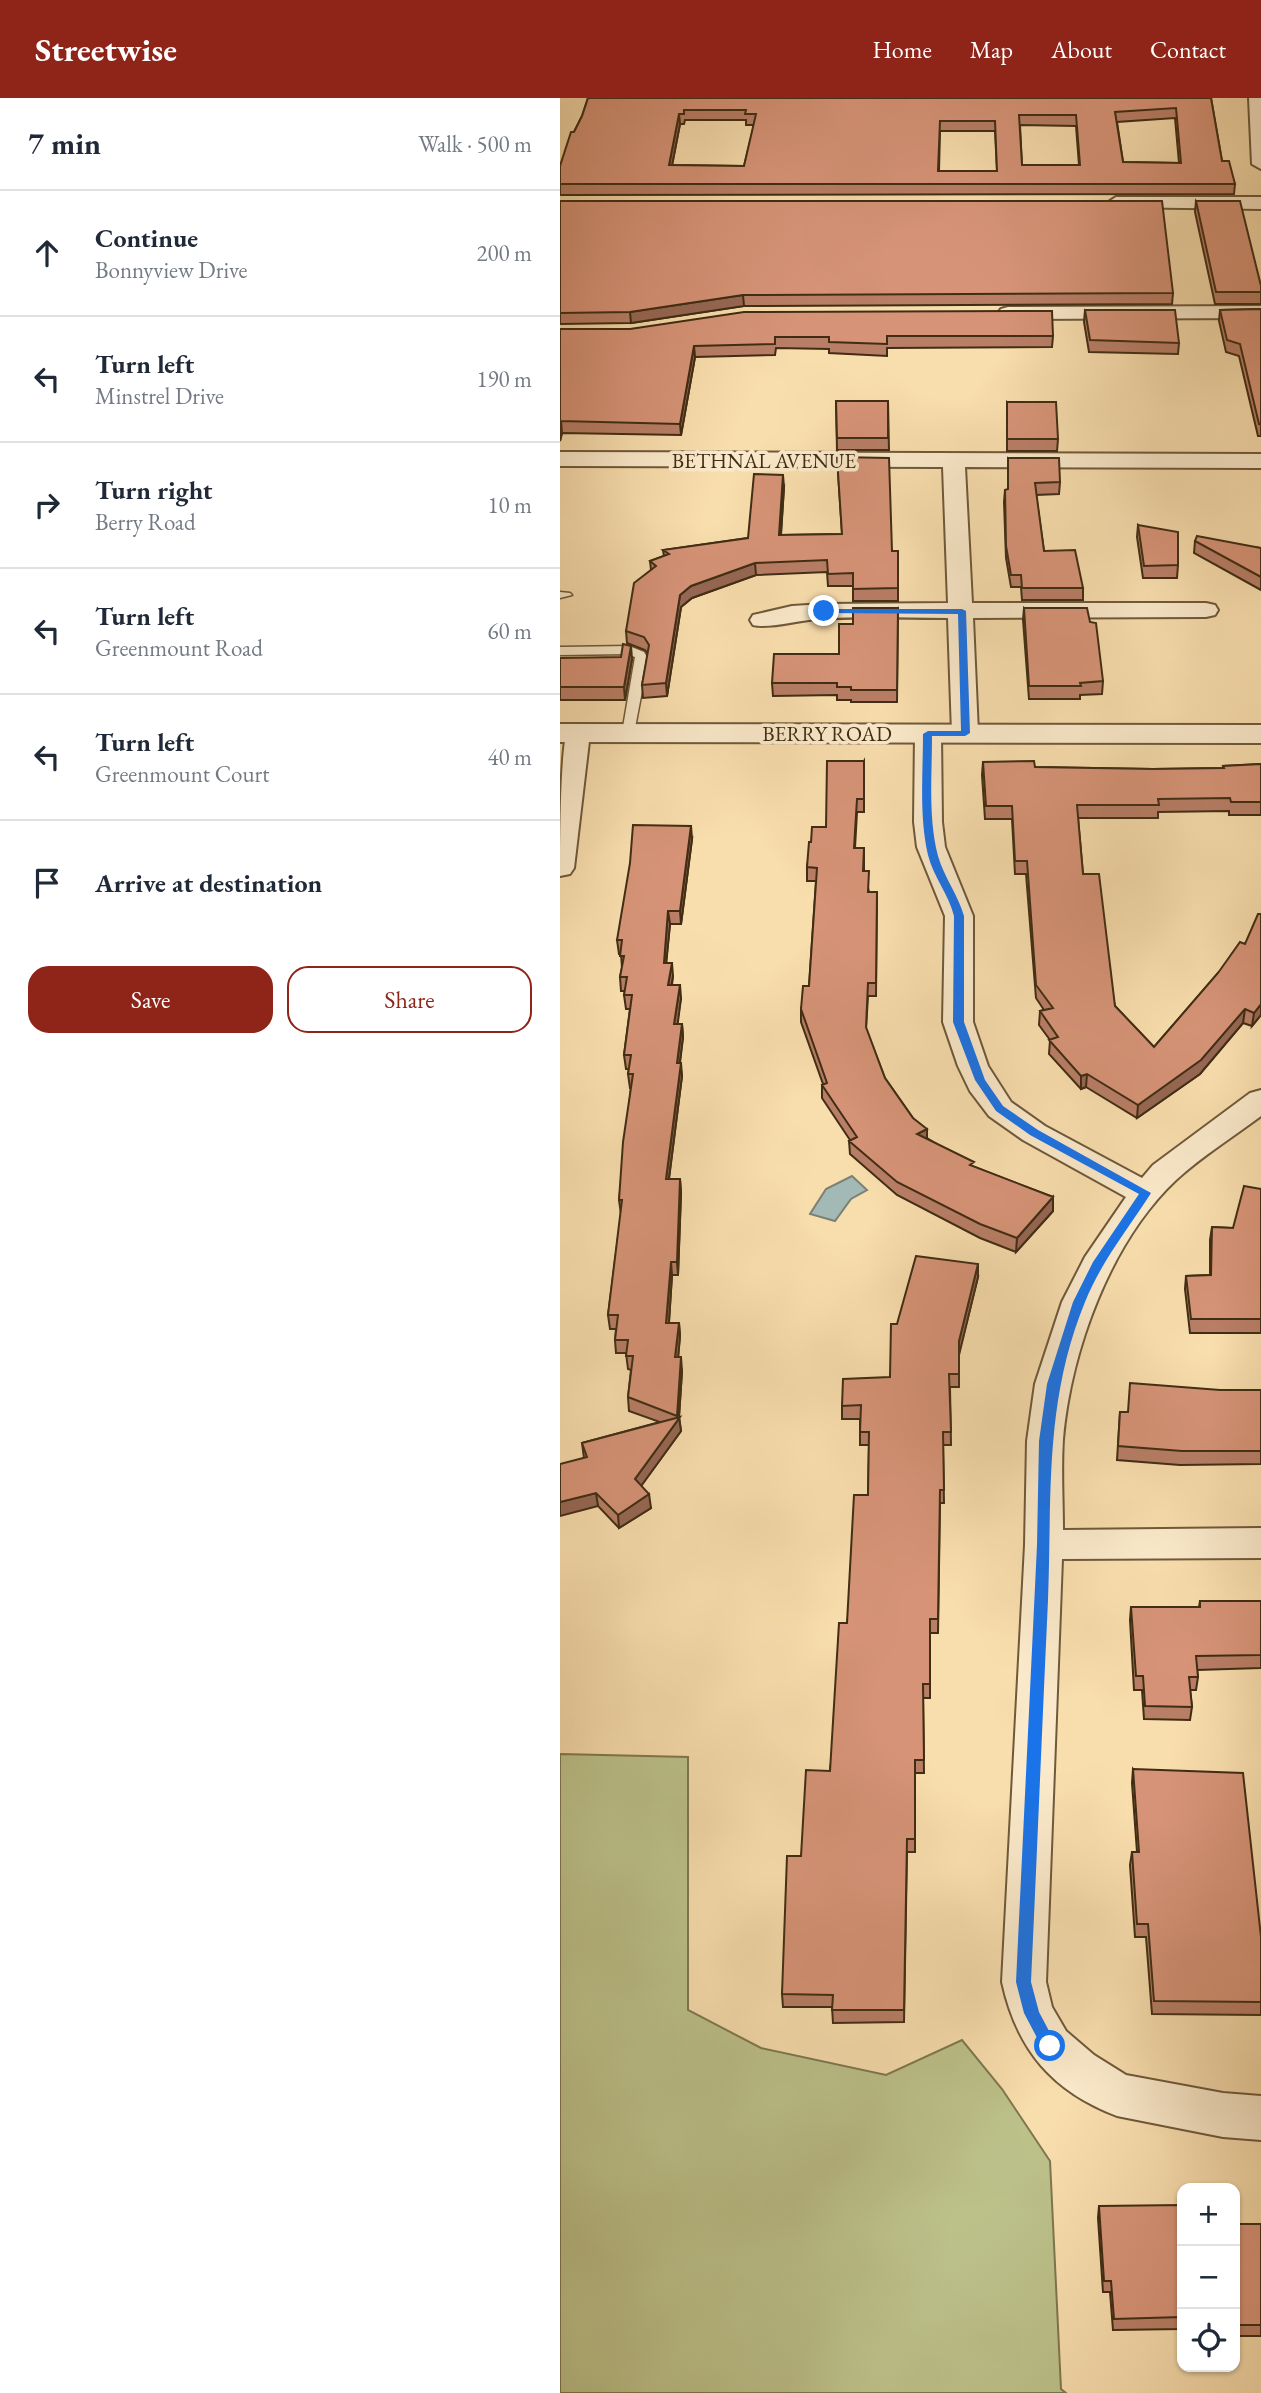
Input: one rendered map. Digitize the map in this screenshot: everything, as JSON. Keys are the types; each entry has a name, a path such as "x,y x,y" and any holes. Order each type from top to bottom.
{"street":[{"path":"1259,110 1261,163"},
{"path":"1096,203 1261,203"},
{"path":"982,313 1261,312"},
{"name":"BETHNAL AVENUE","path":"560,459 1261,461"},
{"path":"954,461 965,733"},
{"path":"762,620 792,613 824,611 1206,610"},
{"path":"560,868 568,733"},
{"name":"BERRY ROAD","path":"568,733 1261,734"},
{"path":"928,734 928,822 931,848 959,916 958,1022 973,1066 986,1091 1000,1109 1034,1133 1145,1193"},
{"path":"1261,1100 1164,1173 1145,1193 1097,1265 1079,1302 1053,1384 1045,1441 1044,1545 1024,1982 1031,2013 1050,2046 1078,2070 1116,2095 1223,2115 1261,2118"},
{"path":"1044,1545 1261,1543"}],"lane":[{"path":"560,651 629,650 640,655 642,659 628,733"}],"green space":[{"path":"560,1754 688,1757 688,2010 761,2048 886,2075 962,2040 1002,2089 1050,2161 1061,2389 1066,2393 560,2393"}],"water":[{"path":"852,1176 867,1190 851,1199 835,1221 810,1214 826,1189"}],"building":[{"path":"588,98 1211,98 1222,161 1229,161 1235,184 560,184 560,166 571,132 574,132","holes":["1176,108 1181,163 1123,162 1115,112","684,110 746,110 745,114 756,114 744,166 669,165 679,114 684,114","1019,115 1076,115 1080,165 1022,165","940,121 995,121 997,171 938,171"]},
{"path":"560,201 1162,201 1173,293 743,295 630,312 560,313"},
{"path":"1196,201 1240,201 1261,292 1216,292"},
{"path":"1261,309 1259,424 1240,344 1227,340 1220,310"},
{"path":"1085,310 1175,310 1179,343 1090,340"},
{"path":"1052,311 1053,336 887,336 887,344 829,342 829,337 775,337 775,344 694,346 680,424 561,421 560,425 560,329 630,329 744,312"},
{"path":"836,401 888,401 888,438 837,438"},
{"path":"1007,402 1056,402 1058,439 1007,439"},
{"path":"837,457 889,458 892,551 898,551 898,588 853,589 853,573 828,574 827,560 755,563 691,586 680,595 666,683 642,685 649,645 644,637 626,631 634,583 656,566 650,561 669,554 663,550 748,538 754,474 783,475 779,535 842,534"},
{"path":"1008,458 1059,458 1060,482 1035,483 1044,551 1075,550 1083,588 1022,588 1021,575 1011,575 1006,546 1005,490 1008,489"},
{"path":"1138,525 1178,532 1178,565 1144,566"},
{"path":"1197,536 1261,548 1261,577 1195,541"},
{"path":"853,608 898,608 897,690 851,690 851,687 837,687 837,683 772,683 774,654 839,654 839,624 853,624"},
{"path":"1024,608 1087,608 1090,622 1096,623 1103,681 1080,683 1081,686 1029,686"},
{"path":"623,644 631,646 624,687 560,687 560,658 621,657"},
{"path":"827,761 864,761 864,799 857,799 854,848 864,848 863,871 869,871 868,892 877,892 876,983 868,983 866,1027 885,1078 913,1118 927,1129 917,1134 974,1162 970,1165 1053,1197 1017,1238 980,1224 897,1182 849,1141 857,1137 822,1085 827,1083 801,1009 803,986 809,986 817,868 807,867 809,842 812,827 826,827"},
{"path":"1034,761 1035,767 1153,769 1224,768 1223,766 1261,764 1261,802 1231,802 1230,798 1158,799 1159,805 1077,805 1083,874 1099,874 1115,1006 1154,1047 1218,973 1240,942 1245,944 1258,914 1261,914 1261,1004 1254,1013 1245,1009 1201,1060 1138,1105 1087,1074 1081,1076 1049,1040 1058,1037 1040,1011 1053,1008 1036,985 1027,861 1015,861 1012,806 986,806 983,762"},
{"path":"633,825 691,826 680,911 668,911 664,963 672,963 668,985 680,985 674,1024 682,1024 677,1063 681,1063 666,1179 680,1179 677,1262 671,1262 666,1323 679,1323 675,1357 681,1357 677,1416 628,1397 633,1356 626,1356 628,1340 615,1340 618,1315 608,1315 622,1200 619,1200 623,1142 633,1074 628,1074 631,1055 624,1055 632,995 624,995 627,977 620,977 624,956 620,956 622,940 617,940 630,863"},
{"path":"1244,1186 1261,1189 1261,1319 1191,1319 1186,1276 1211,1275 1212,1227 1233,1228"},
{"path":"916,1256 978,1264 959,1341 959,1374 949,1374 951,1432 943,1432 944,1490 940,1490 938,1619 930,1619 930,1684 923,1684 924,1760 915,1760 915,1839 907,1839 904,2010 832,2010 833,1995 782,1994 787,1856 801,1856 806,1770 830,1771 839,1623 847,1623 854,1495 868,1495 869,1432 860,1432 861,1405 842,1406 843,1379 890,1377 891,1324 897,1324"},
{"path":"1130,1383 1220,1390 1261,1390 1261,1451 1182,1451 1118,1446 1120,1412 1128,1412"},
{"path":"680,1417 635,1479 649,1494 618,1515 596,1493 560,1502 560,1464 587,1457 582,1443"},
{"path":"1200,1601 1261,1601 1261,1655 1196,1656 1198,1677 1189,1677 1192,1707 1145,1706 1143,1676 1136,1676 1131,1607 1200,1607"},
{"path":"1133,1769 1243,1773 1261,1937 1261,2002 1154,2001 1148,1924 1137,1924 1132,1852 1139,1852"},
{"path":"1177,2205 1177,2317 1114,2319 1111,2281 1104,2281 1099,2206"},
{"path":"1240,2224 1261,2224 1261,2325 1240,2325"}],"route":[{"path":"824,611 962,611 965,733 928,734 928,822 934,858 955,901 959,916 958,1022 962,1037 980,1080 1000,1109 1034,1133 1145,1193 1097,1265 1079,1302 1053,1384 1045,1441 1044,1545 1024,1982 1031,2013 1050,2046"}]}
